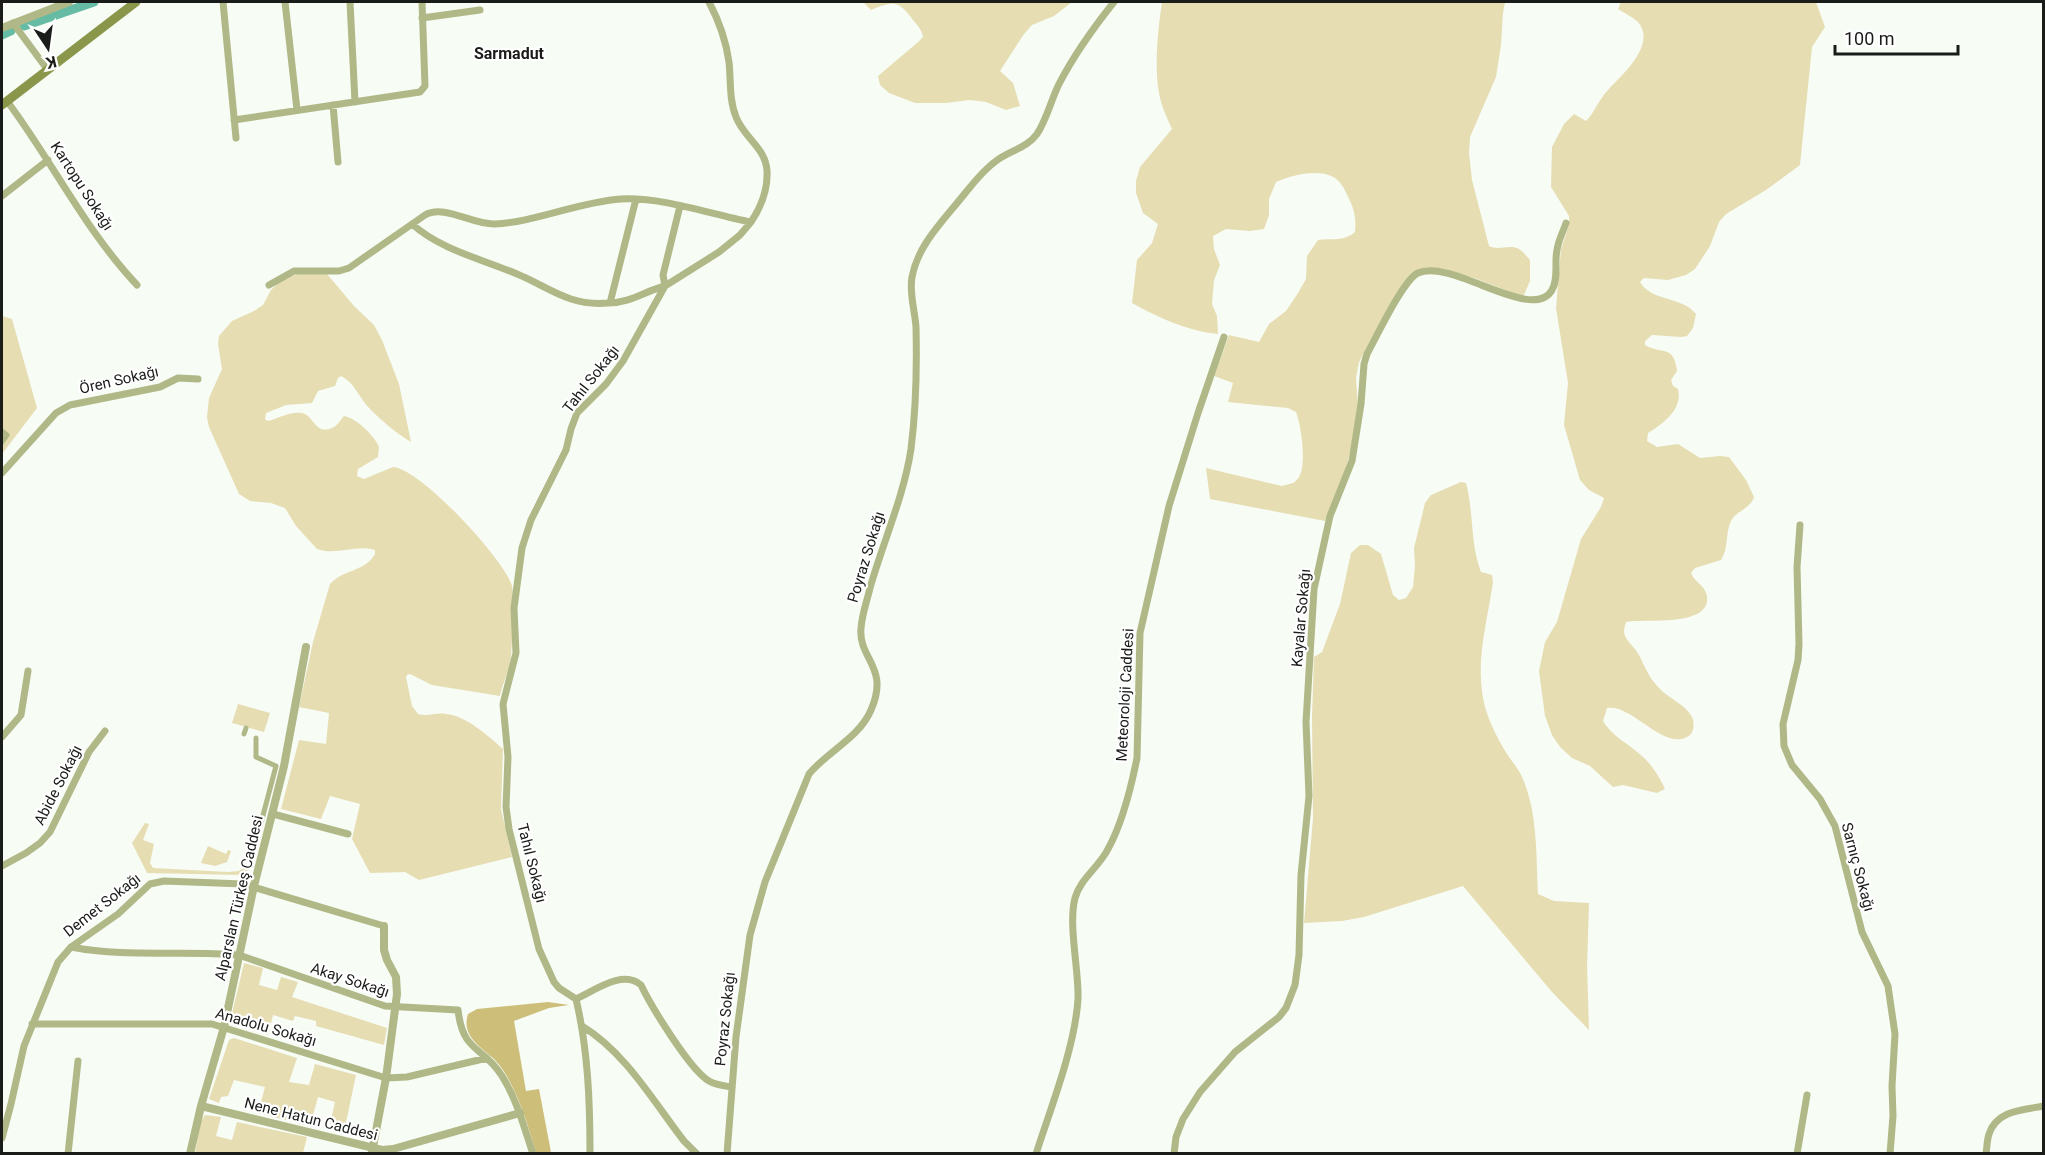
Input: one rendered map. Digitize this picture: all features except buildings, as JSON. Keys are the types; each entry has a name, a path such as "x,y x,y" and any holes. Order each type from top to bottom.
{"main road":[{"path":"4,103 136,2"}],"street":[{"path":"2,28 64,2"},
{"path":"223,2 236,138"},
{"path":"285,2 297,110"},
{"path":"350,2 355,102"},
{"path":"234,120 420,92 425,86 422,2"},
{"name":"Tahıl Sokağı","path":"576,999 554,982 539,949 507,816 508,757 503,704 516,653 514,608 519,565 531,520 566,450 577,413 606,384 623,361 665,286 719,252 740,235 751,222 765,194 767,171 765,159 762,152 744,134 734,113 726,44 709,2"},
{"name":"Poyraz Sokağı","path":"726,1154 746,954 765,882 809,774 856,732 871,712 878,686 877,676 862,641 861,626 911,449 916,327 911,285 917,262 929,237 976,181 993,163 1022,147 1035,136 1065,72 1114,2"},
{"path":"422,18 480,10"},
{"path":"13,23 47,69"},
{"name":"Kartopu Sokağı","path":"4,103 48,160 109,254 137,285"},
{"path":"333,105 338,162"},
{"path":"2,196 48,160"},
{"path":"269,285 294,271 339,271 349,267 430,212 435,211 474,222 495,224 589,204 636,199 751,222"},
{"path":"610,303 636,199"},
{"path":"412,224 424,234 442,243 566,297 585,302 610,303 631,300 665,286 663,280 665,264 680,206"},
{"name":"Kayalar Sokağı","path":"1174,1154 1176,1137 1183,1119 1200,1092 1235,1052 1280,1017 1295,985 1299,955 1301,875 1309,796 1306,722 1314,589 1330,516 1353,461 1367,354 1407,284 1419,272 1438,271 1455,274 1526,301 1542,300 1554,284 1557,250 1566,223"},
{"name":"Meteoroloji Caddesi","path":"1036,1154 1067,1056 1077,1012 1078,990 1073,914 1075,898 1082,884 1108,850 1134,772 1137,758 1140,633 1169,506 1224,337"},
{"name":"Ören Sokağı","path":"2,472 56,413 70,405 160,387 178,378 198,379"},
{"path":"2,431 7,435 2,442"},
{"name":"Sarnıç Sokağı","path":"1800,525 1797,567 1800,624 1798,652 1783,724 1784,746 1792,765 1820,799 1835,826 1862,933 1888,986 1895,1034 1890,1154"},
{"name":"Alparslan Türkeş Caddesi","path":"190,1154 224,1027 254,886 273,814 289,744 306,647"},
{"path":"2,737 21,715 28,671"},
{"name":"Abide Sokağı","path":"2,867 40,843 50,832 89,752 105,731"},
{"path":"256,738 256,757 276,766 261,823"},
{"path":"273,814 348,834"},
{"name":"Demet Sokağı","path":"2,1138 20,1059 58,962 71,947 118,914 150,884 156,881 233,882 254,886 384,926"},
{"path":"372,1151 386,1078 395,1008 396,977 385,955 384,926"},
{"name":"Akay Sokağı","path":"71,947 123,954 239,955 354,996 395,1008 458,1010 466,1040 487,1058 501,1075 519,1113 532,1154"},
{"path":"591,1154 590,1100 582,1026 576,999 619,980 632,979 641,985 657,1015 702,1076 718,1085 732,1087"},
{"name":"Anadolu Sokağı","path":"32,1024 201,1023 224,1027 386,1078 407,1077 487,1058"},
{"path":"582,1026 598,1035 619,1056 684,1141 697,1154"},
{"path":"68,1154 78,1061"},
{"path":"1797,1154 1807,1095"},
{"name":"Nene Hatun Caddesi","path":"201,1106 324,1135 372,1151 393,1149 519,1113"},
{"path":"1986,1154 1989,1134 1997,1120 2015,1111 2043,1106"}],"shaded area":[{"path":"863,2 1072,2 1054,16 1032,25 1000,71 1013,83 1020,106 1006,110 986,102 970,100 915,103 889,93 880,85 878,76 923,37 921,30 908,13 895,4 871,10"},
{"path":"1162,2 1505,2 1496,77 1470,137 1469,153 1472,180 1489,246 1515,248 1522,251 1530,260 1530,281 1523,297 1477,279 1440,268 1415,271 1403,283 1359,362 1356,378 1358,406 1345,475 1325,521 1210,499 1206,468 1282,486 1297,479 1303,463 1300,426 1296,412 1288,408 1228,402 1233,383 1214,376 1229,335 1259,342 1269,324 1286,311 1306,279 1307,256 1318,240 1342,238 1355,232 1353,209 1344,188 1335,178 1310,173 1276,182 1269,199 1269,215 1264,229 1250,231 1226,229 1213,236 1214,249 1220,265 1214,280 1212,304 1217,316 1218,334 1174,323 1132,303 1137,260 1152,243 1158,224 1143,213 1136,193 1136,181 1140,167 1172,129 1161,102 1157,71"},
{"path":"1621,2 1816,2 1825,27 1812,47 1800,165 1766,190 1726,214 1719,222 1710,246 1695,269 1686,275 1668,280 1644,278 1640,282 1652,293 1683,304 1696,314 1693,328 1687,336 1652,335 1645,341 1645,345 1666,352 1673,357 1677,371 1671,380 1673,386 1678,389 1679,396 1675,409 1660,425 1648,433 1647,441 1657,447 1678,444 1700,458 1729,457 1746,480 1754,497 1731,521 1721,560 1695,568 1691,573 1707,596 1705,606 1699,613 1675,619 1626,622 1625,635 1651,678 1661,690 1686,709 1692,717 1693,728 1689,736 1678,739 1657,732 1626,712 1616,708 1607,708 1603,721 1611,732 1638,752 1653,768 1665,789 1657,793 1623,785 1613,787 1590,766 1572,758 1560,747 1552,735 1545,716 1539,671 1545,642 1557,622 1581,539 1604,498 1589,490 1580,480 1564,425 1568,383 1556,308 1561,249 1569,225 1569,216 1551,187 1552,147 1564,124 1574,114 1586,121 1641,50 1643,31 1636,20 1618,9"},
{"path":"299,273 327,274 354,306 374,325 399,384 411,442 366,405 350,383 341,376 335,386 318,391 312,403 286,405 266,413 265,419 268,421 289,414 302,413 323,429 334,427 344,416 354,420 369,432 379,447 378,457 358,469 357,476 364,479 393,467 406,471 422,482 441,498 478,537 506,573 512,586 511,660 500,696 432,685 410,674 406,677 412,706 418,714 442,714 462,718 477,727 503,749 501,809 512,857 419,880 405,872 370,873 352,839 360,804 330,796 321,819 281,809 299,740 326,744 329,713 299,707 313,642 330,584 335,579 366,564 375,554 375,550 361,548 324,551 317,549 296,526 285,508 271,503 250,501 239,494 209,427 207,417 209,398 222,369 219,336 232,321 263,305 271,290 279,282"},
{"path":"2,316 12,319 37,408 2,454"},
{"path":"1461,482 1466,483 1481,572 1492,575 1493,582 1482,650 1483,699 1495,732 1521,774 1531,805 1534,819 1538,894 1554,901 1589,903 1587,966 1589,1030 1552,992 1463,886 1364,917 1304,923 1313,818 1314,657 1322,652 1340,604 1351,553 1360,545 1368,545 1381,554 1393,595 1399,600 1406,598 1413,587 1414,548 1425,503 1431,495"},
{"path":"238,704 270,713 264,732 232,723"},
{"path":"145,823 149,824 143,840 154,844 150,863 153,868 228,872 239,871 244,867 248,871 242,875 147,873 132,843"},
{"path":"208,846 226,854 228,850 231,851 227,862 215,866 201,863"},
{"path":"244,963 263,968 259,985 277,990 281,977 298,982 292,997 387,1028 384,1045 316,1026 316,1021 295,1016 293,1021 273,1015 268,1035 230,1022"},
{"path":"548,1002 569,1005 549,1008 514,1021 526,1091 539,1089 551,1153 536,1153 522,1108 508,1079 497,1062 473,1040 467,1028 467,1022 468,1014 477,1009"},
{"path":"234,1038 297,1058 289,1082 309,1085 315,1064 356,1075 344,1132 329,1129 335,1102 318,1097 310,1126 258,1113 265,1087 234,1080 228,1096 221,1097 219,1103 209,1099 229,1040"},
{"path":"205,1115 221,1117 216,1136 232,1140 237,1122 307,1137 303,1153 195,1154 201,1121"}],"waterway":[{"path":"24,26 94,2"},
{"path":"2,35 11,31"}],"district":[{"name":"Sarmadut","path":"509,53"}]}
